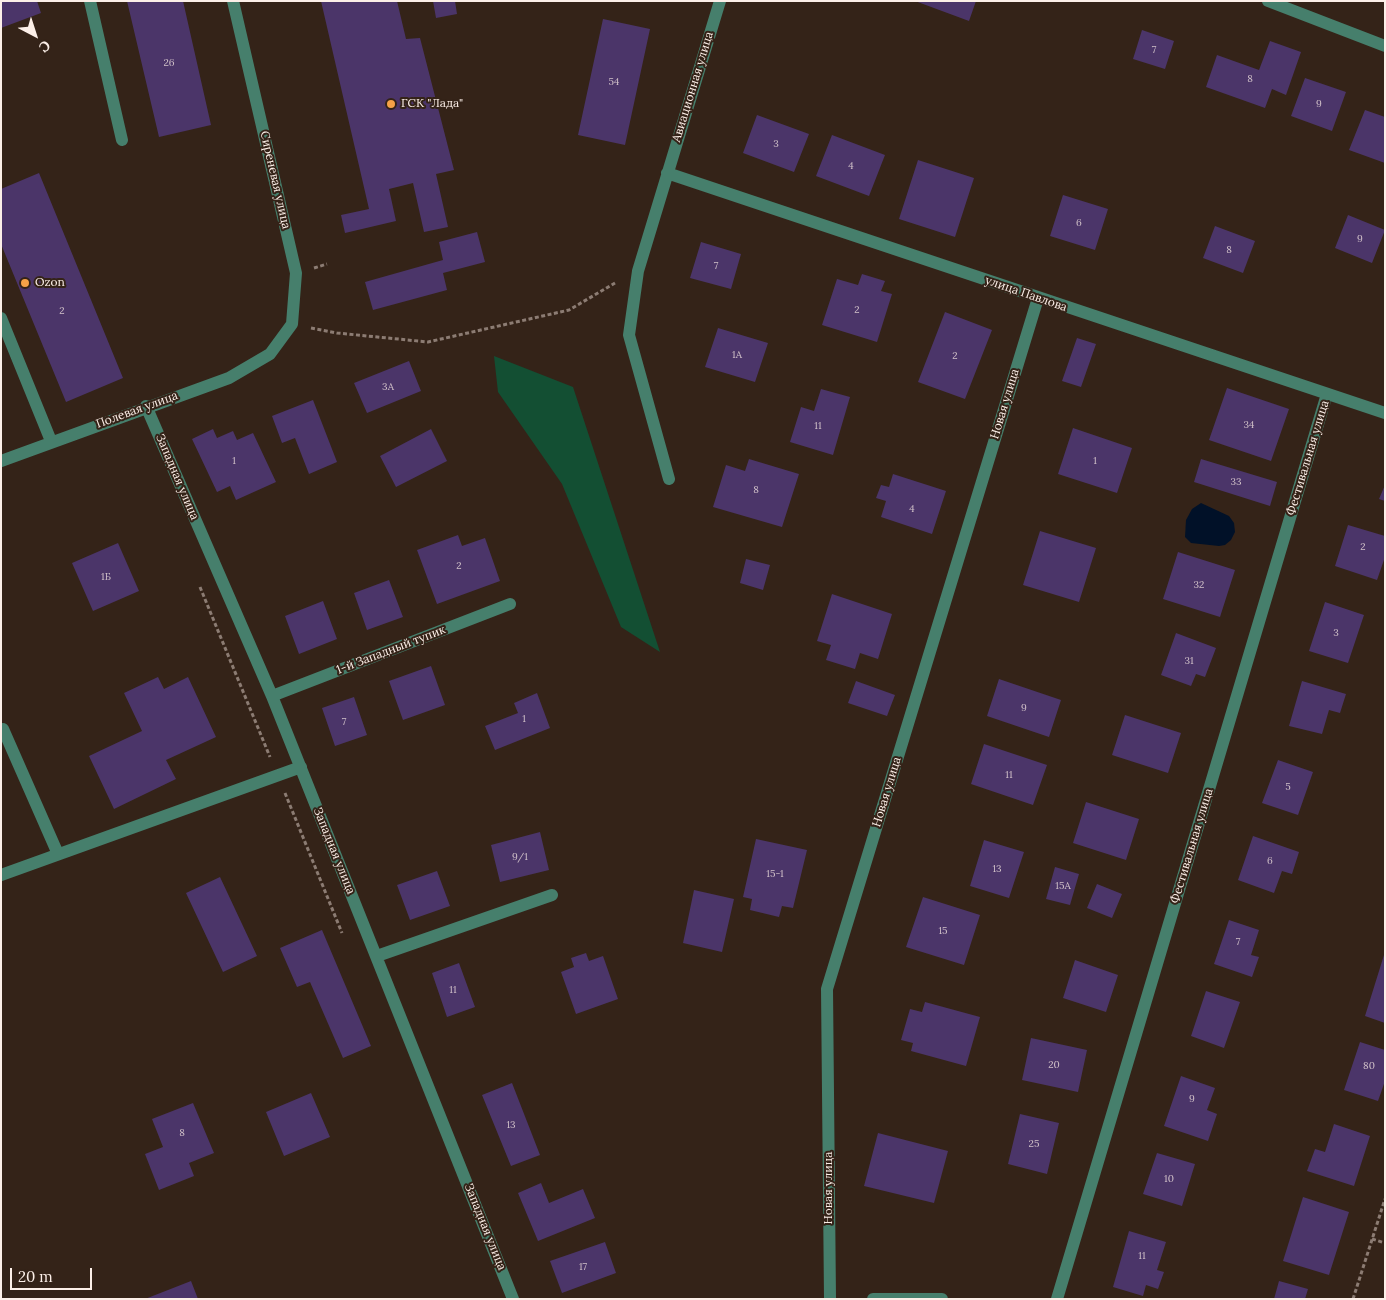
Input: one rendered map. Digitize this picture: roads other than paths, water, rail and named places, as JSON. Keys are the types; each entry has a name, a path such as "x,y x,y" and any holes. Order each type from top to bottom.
{"street":[{"path":"90,1 122,140"},
{"name":"Сиреневая улица","path":"233,1 296,273 292,324 270,354"},
{"name":"Авиационная улица","path":"669,480 629,335 638,271 720,1"},
{"path":"1268,1 1385,46"},
{"name":"улица Павлова","path":"667,174 1385,413"},
{"name":"Новая улица","path":"830,1299 828,989 1038,298"},
{"path":"1,318 51,441"},
{"name":"Полевая улица","path":"1,460 146,406 229,378 270,354"},
{"name":"Фестивальная улица","path":"1058,1299 1327,394"},
{"name":"Западная улица","path":"146,406 272,696 513,1299"},
{"name":"1-й Западный тупик","path":"272,696 510,604"},
{"path":"1,730 3,729 58,854"},
{"path":"1,875 301,767"},
{"path":"377,956 552,895"},
{"path":"873,1299 942,1299"}],"water":[{"path":"1201,503 1229,516 1234,523 1235,532 1231,540 1225,545 1191,543 1185,537 1186,520 1192,509"}],"place":[{"name":"ГСК \"Лада\"","path":"391,104"},
{"name":"Ozon","path":"25,283"}]}
